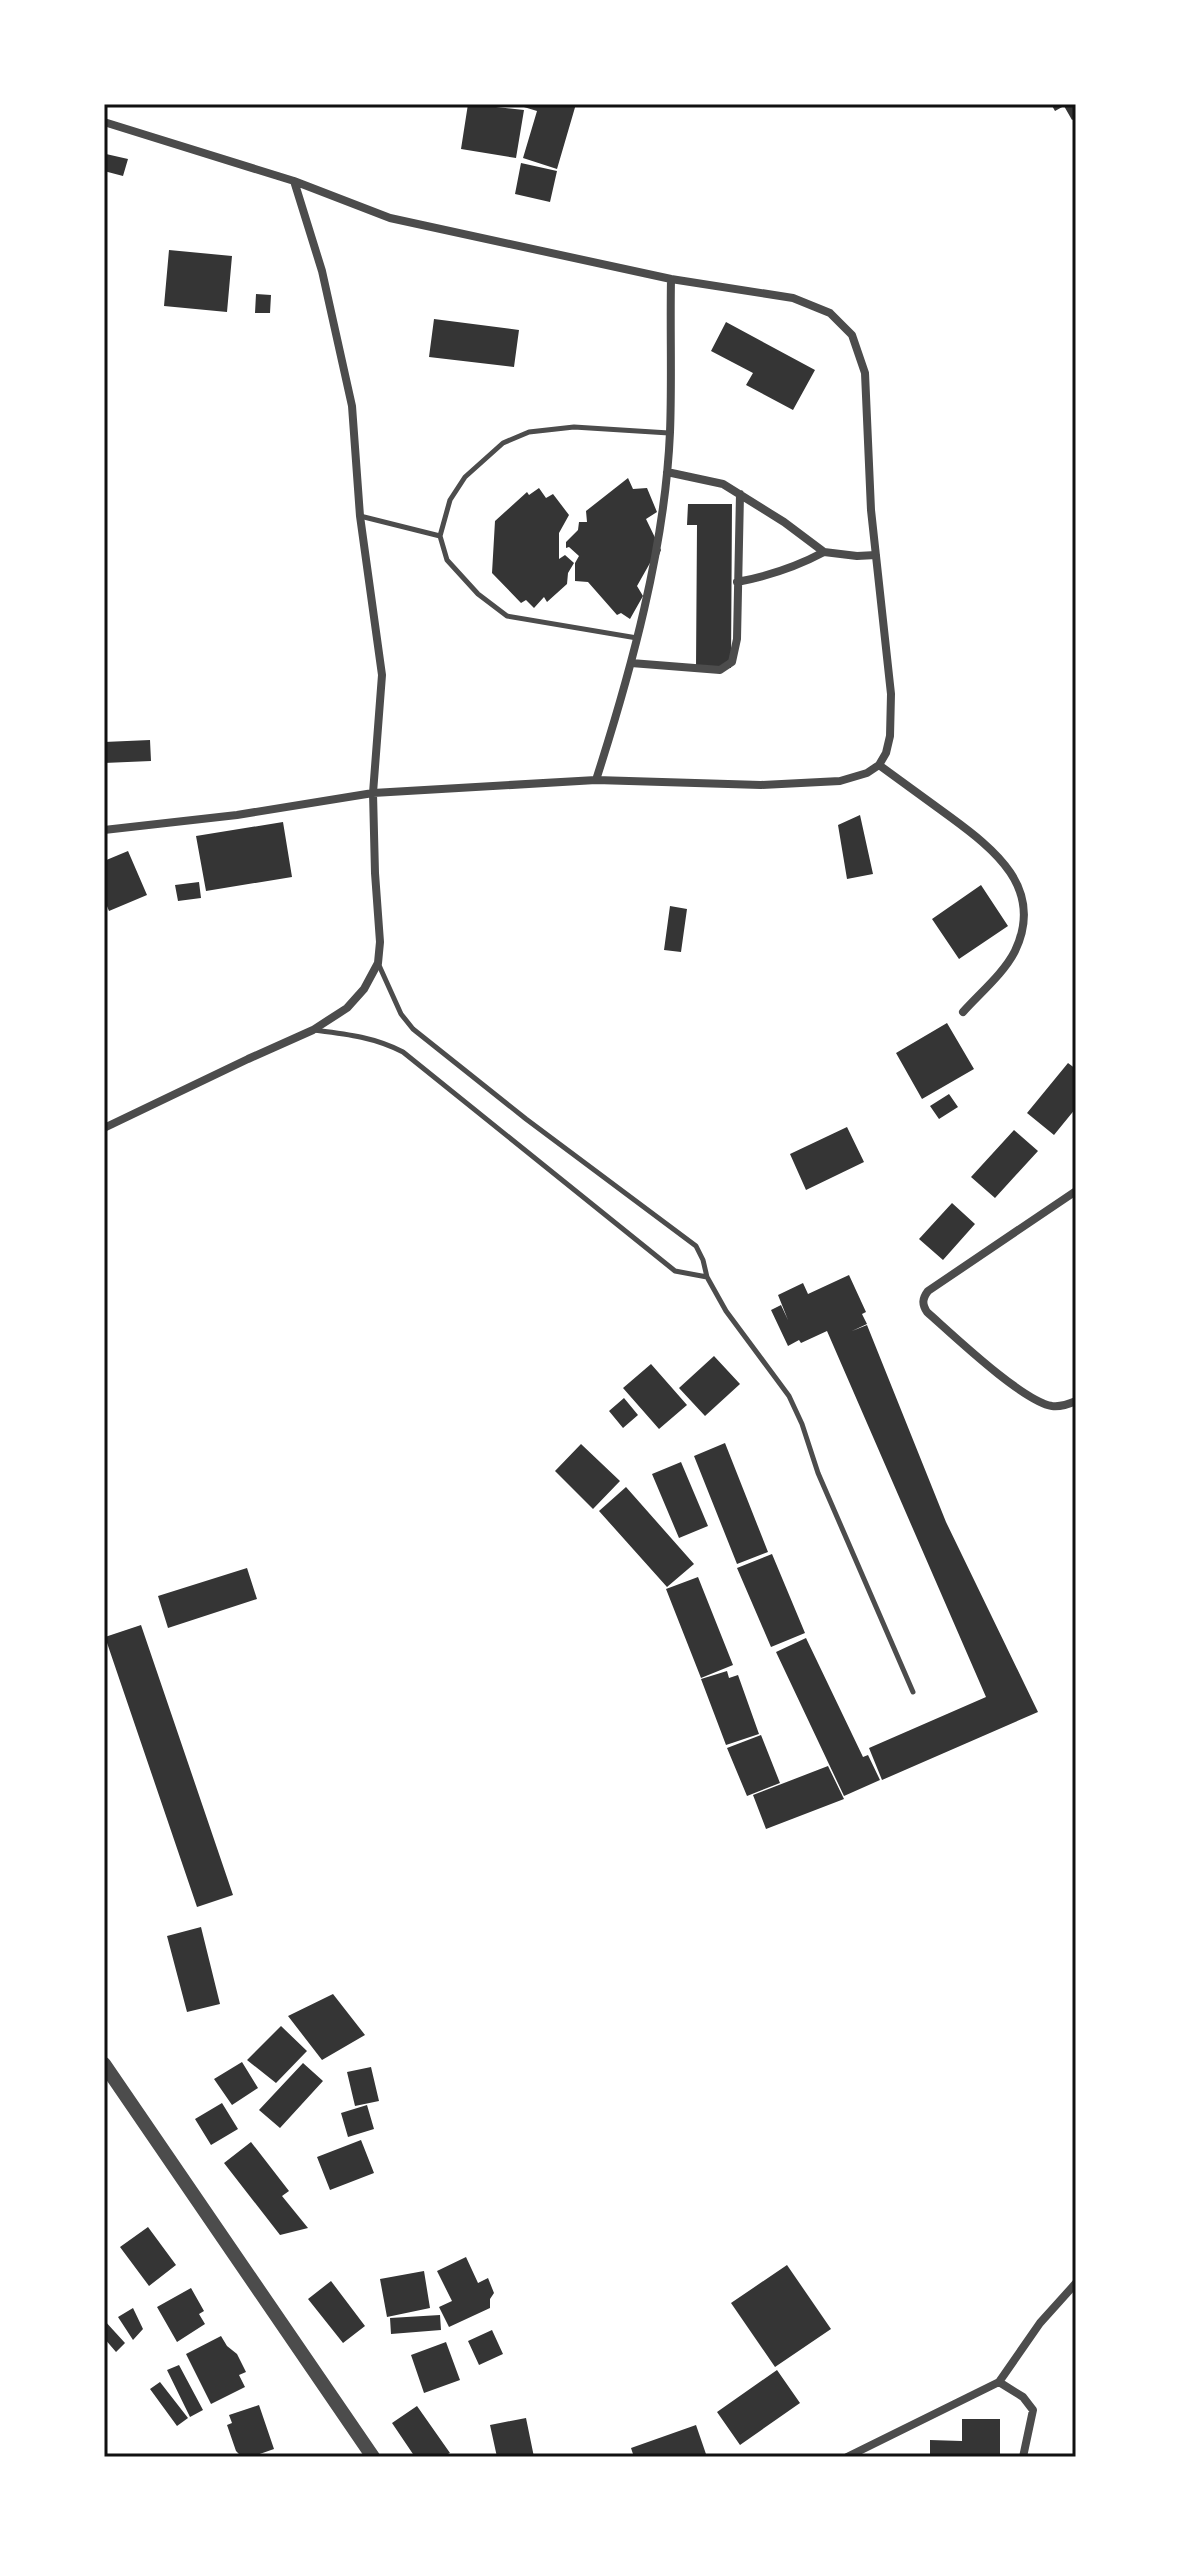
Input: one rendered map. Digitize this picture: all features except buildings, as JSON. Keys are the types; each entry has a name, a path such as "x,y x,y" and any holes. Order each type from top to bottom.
{"street":[{"path":"104,122 294,181 390,218 671,279 793,298 830,313 852,335 865,373 871,510 891,694 890,736 879,765 867,773 840,781 761,785 596,780 373,793 237,815 104,830"},
{"path":"104,1128 313,1030 347,1008 364,989 378,963 380,942 373,793 382,675 360,516 352,406 322,271 294,181"},
{"path":"596,780 637,638 667,472 671,279"},
{"path":"667,472 723,484 824,552 876,555"},
{"path":"631,663 720,670 732,662 737,639 740,494"},
{"path":"737,582 767,577 824,552"},
{"path":"879,765 985,843 1002,859 1022,896 1024,916 1014,953 963,1012"},
{"path":"1076,1191 928,1291 923,1298 923,1306 981,1360 1034,1399 1053,1406 1076,1401"},
{"path":"104,2064 373,2457"},
{"path":"847,2457 999,2382 1040,2323 1076,2283"},
{"path":"999,2382 1023,2397 1033,2410 1023,2457"}],"lane":[{"path":"637,638 507,616 478,594 447,560 440,536 450,500 465,477 503,443 529,432 574,427 670,433"},
{"path":"360,516 440,536"},
{"path":"378,963 401,1014 413,1029 526,1119 696,1246 707,1277 726,1311 789,1396 818,1473 913,1692"},
{"path":"313,1030 359,1035 384,1042 403,1052 675,1271 707,1277"}]}
